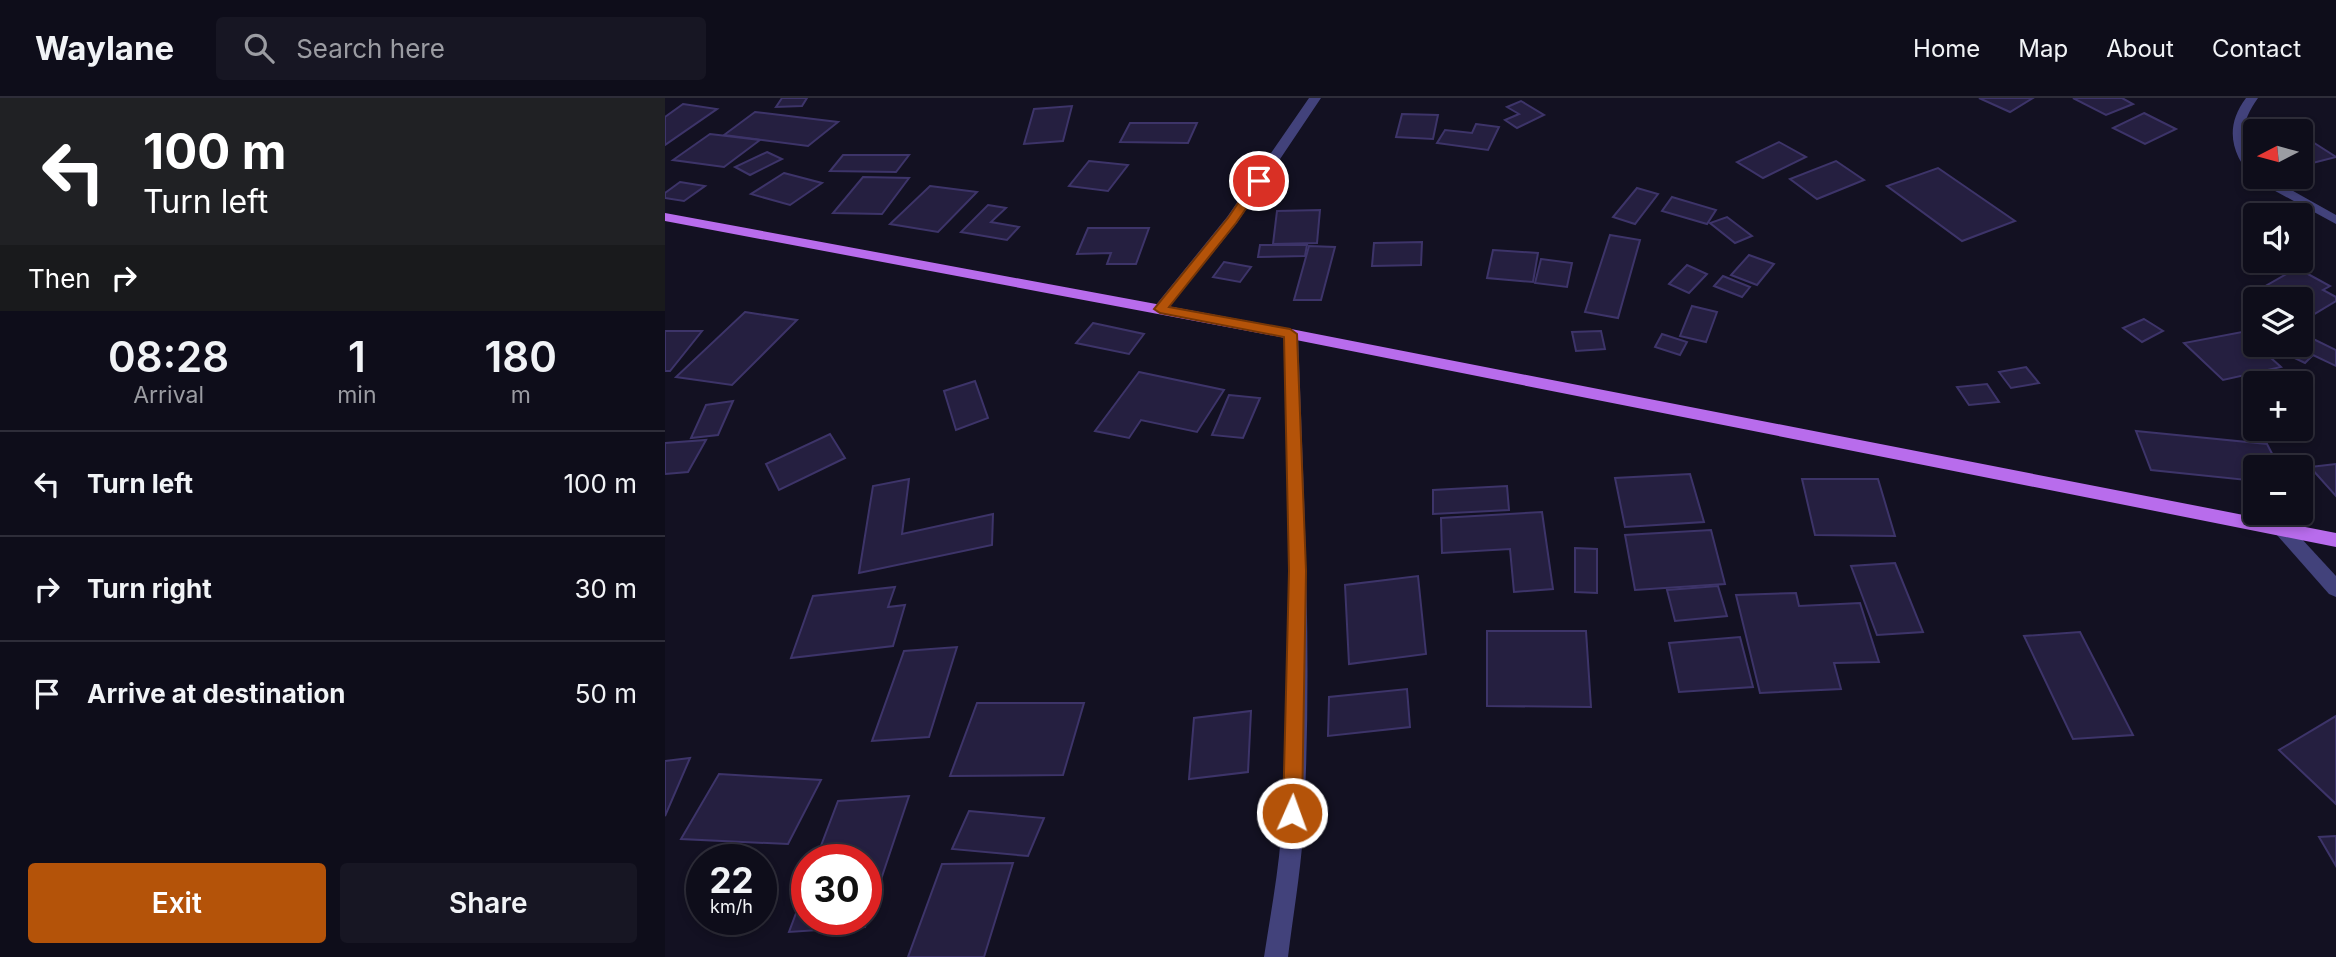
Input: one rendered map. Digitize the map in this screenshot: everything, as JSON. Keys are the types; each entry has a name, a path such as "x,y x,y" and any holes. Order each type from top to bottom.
{"main road":[{"path":"665,216 1290,334 2336,540"}],"street":[{"path":"1160,309 1232,220 1315,98"},
{"path":"2243,155 2238,148 2237,123 2252,98"},
{"path":"2280,189 2336,220"},
{"path":"1276,957 1291,838 1296,712 1297,571 1290,334"},
{"path":"2282,529 2336,589"}],"building":[{"path":"782,98 807,98 802,106 776,107"},
{"path":"1979,98 2033,98 2010,112"},
{"path":"2073,98 2122,98 2133,104 2106,115"},
{"path":"1521,101 1544,115 1517,128 1505,120 1519,114 1507,107"},
{"path":"683,104 717,109 665,145 665,117"},
{"path":"1072,106 1063,141 1024,144 1034,109"},
{"path":"755,112 838,122 808,146 724,135"},
{"path":"2144,113 2176,129 2145,144 2113,128"},
{"path":"1402,114 1438,115 1433,139 1396,137"},
{"path":"1130,123 1197,123 1188,143 1120,142"},
{"path":"1476,124 1499,127 1488,150 1437,143 1445,130 1472,133"},
{"path":"710,134 760,140 724,167 673,160"},
{"path":"1779,142 1806,157 1763,178 1737,162"},
{"path":"2313,142 2336,157 2313,163"},
{"path":"767,152 782,159 750,175 735,167"},
{"path":"843,155 909,155 896,172 830,171"},
{"path":"1089,161 1128,165 1108,191 1069,186"},
{"path":"1836,161 1864,180 1817,199 1790,179"},
{"path":"1938,168 2015,221 1962,241 1887,186"},
{"path":"784,173 822,183 790,205 751,194"},
{"path":"863,177 909,178 882,214 833,213"},
{"path":"680,182 705,186 684,201 665,198 665,193"},
{"path":"930,186 977,192 938,232 890,224"},
{"path":"1637,188 1658,194 1635,224 1613,217"},
{"path":"1672,197 1716,210 1707,224 1662,211"},
{"path":"988,205 1006,208 991,222 1019,227 1007,240 961,232"},
{"path":"1320,210 1317,243 1273,244 1277,211"},
{"path":"1727,217 1752,236 1735,243 1710,223"},
{"path":"1088,228 1149,228 1136,264 1107,264 1111,253 1077,254"},
{"path":"1610,235 1640,240 1618,318 1585,312"},
{"path":"1422,242 1421,265 1372,266 1374,243"},
{"path":"1260,245 1307,245 1305,256 1258,257"},
{"path":"1309,246 1335,247 1321,300 1294,300"},
{"path":"1493,250 1538,253 1533,282 1487,278"},
{"path":"1749,255 1774,264 1757,285 1731,275"},
{"path":"1541,259 1572,263 1567,287 1535,283"},
{"path":"1224,262 1251,267 1240,282 1213,277"},
{"path":"1687,265 1707,274 1689,293 1669,284"},
{"path":"2288,273 2306,273 2330,286 2323,290 2336,297 2336,301 2313,315 2313,287 2264,287"},
{"path":"1723,276 1750,287 1742,297 1714,286"},
{"path":"1692,306 1717,312 1706,342 1680,336"},
{"path":"745,312 797,320 732,385 676,377"},
{"path":"2144,319 2163,331 2142,342 2123,328"},
{"path":"1093,323 1144,334 1129,354 1076,343"},
{"path":"665,331 702,331 670,371 665,371"},
{"path":"1601,331 1605,349 1576,351 1572,332"},
{"path":"2242,332 2243,357 2270,357 2281,367 2263,371 2243,371 2243,376 2223,380 2184,343"},
{"path":"1662,334 1687,342 1680,355 1655,347"},
{"path":"2313,339 2336,350 2336,366 2313,355"},
{"path":"2293,357 2311,357 2305,363"},
{"path":"2026,367 2039,383 2011,388 1999,372"},
{"path":"1139,372 1224,390 1197,432 1141,420 1129,438 1095,431"},
{"path":"975,381 988,418 956,430 944,391"},
{"path":"1987,384 1999,402 1969,405 1957,387"},
{"path":"1229,395 1260,398 1243,438 1212,435"},
{"path":"733,401 718,435 691,438 706,405"},
{"path":"2136,431 2267,444 2273,455 2243,455 2243,480 2151,470"},
{"path":"830,434 845,458 779,490 766,464"},
{"path":"706,440 688,472 665,474 665,443"},
{"path":"2336,464 2336,496 2313,470 2313,467"},
{"path":"1690,474 1704,522 1625,527 1615,478"},
{"path":"909,479 902,534 993,514 992,545 859,573 873,486"},
{"path":"1802,479 1878,479 1895,536 1815,535"},
{"path":"1507,486 1509,510 1433,514 1433,490"},
{"path":"1542,512 1553,589 1514,592 1510,549 1442,553 1441,518"},
{"path":"1711,530 1725,584 1635,590 1625,535"},
{"path":"1575,548 1597,549 1597,593 1575,592"},
{"path":"1895,563 1923,632 1877,635 1851,566"},
{"path":"1418,576 1426,654 1349,664 1345,585"},
{"path":"1718,586 1727,616 1675,621 1667,590"},
{"path":"895,587 888,607 905,605 893,646 791,658 813,596"},
{"path":"1796,593 1799,606 1860,603 1879,662 1834,663 1841,689 1760,693 1736,595"},
{"path":"1487,631 1586,631 1591,707 1487,706"},
{"path":"2080,632 2133,735 2073,739 2024,636"},
{"path":"1740,637 1753,687 1679,692 1669,643"},
{"path":"957,647 929,737 872,741 904,651"},
{"path":"1407,689 1410,727 1328,736 1329,697"},
{"path":"977,703 1084,703 1063,775 950,776"},
{"path":"1251,711 1248,772 1189,779 1194,718"},
{"path":"2336,716 2336,804 2279,750"},
{"path":"690,758 665,816 665,761"},
{"path":"719,774 821,780 788,844 681,839"},
{"path":"909,796 882,876 882,844 822,844 838,801"},
{"path":"969,811 1044,818 1028,856 952,849"},
{"path":"2336,836 2336,866 2319,837"},
{"path":"1013,863 984,957 908,957 942,864"}],"route":[{"path":"1259,181 1232,220 1160,309 1290,334 1297,571 1292,813"}]}
